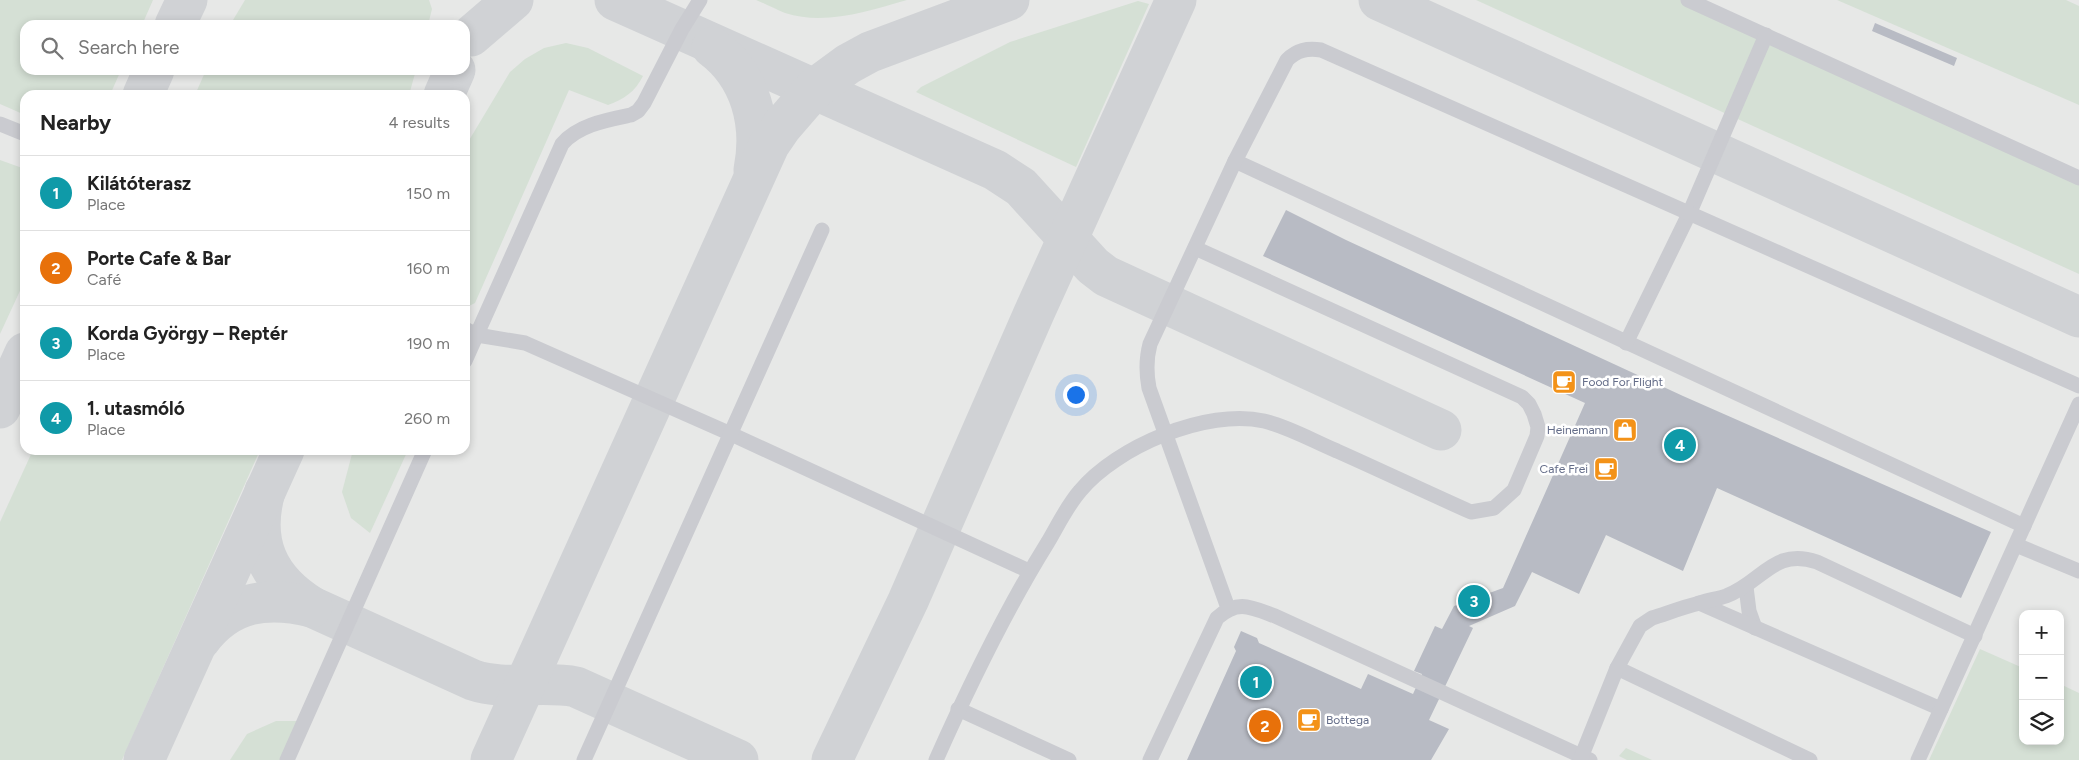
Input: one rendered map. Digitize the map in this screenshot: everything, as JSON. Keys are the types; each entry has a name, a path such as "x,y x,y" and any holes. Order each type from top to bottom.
{"lane":[{"path":"700,0 682,29 644,103 638,111 631,115 579,130 569,136 562,144 471,332 525,343 731,434 1030,571"},
{"path":"1688,0 2079,178"},
{"path":"1626,344 1689,214 1766,35"},
{"path":"1228,608 1149,388 1146,372 1147,356 1150,344 1235,161 1287,60 1297,52 1312,48 1321,50 1629,185 1689,214 2079,386"},
{"path":"0,124 20,132"},
{"path":"1235,161 1626,344 2024,526"},
{"path":"584,760 822,230"},
{"path":"936,760 958,709 1030,571 1080,491 1103,469 1116,460 1130,451 1166,434 1198,424 1216,421 1247,419 1263,421 1310,439 1471,512 1494,508 1514,490 1538,436 1538,426 1532,409 1522,397 1195,248"},
{"path":"1918,760 2079,404"},
{"path":"287,760 424,455"},
{"path":"2016,545 2079,571"},
{"path":"1150,760 1217,618 1228,608 1248,606 1275,616 1584,759 1617,668 1640,626 1645,621 1725,596 1746,587 1779,561 1805,557 1975,636"},
{"path":"1746,587 1749,611 1756,628"},
{"path":"1698,603 1941,710"},
{"path":"1617,668 1810,760"},
{"path":"958,709 1069,760"}],"shaded area":[{"path":"0,0 2079,0 2079,760 0,760"},
{"path":"0,0 153,0 144,20 20,20 20,75 119,75 112,90 20,90 20,113 0,104"},
{"path":"245,0 429,0 432,9 429,20 233,20"},
{"path":"756,0 907,0 846,16 815,18 785,13"},
{"path":"1476,0 1684,0 2079,183 2079,274"},
{"path":"1837,0 2066,0 2079,6 2079,105"},
{"path":"1138,1 1149,4 1076,167 916,92 921,87 1010,42"},
{"path":"566,43 588,48 643,76 628,94 608,105 569,90 475,303 470,306 470,139 510,72 525,59 544,48"},
{"path":"204,75 415,75 410,90 197,90"},
{"path":"0,160 20,167 20,291 0,334"},
{"path":"31,455 258,455 122,760 0,760 0,522"},
{"path":"352,455 406,455 370,533 351,518 342,492"},
{"path":"1980,649 2019,666 2019,745 2064,745 2064,686 2079,693 2079,760 1929,760"},
{"path":"276,721 299,721 281,760 230,760 247,734"},
{"path":"1626,748 1652,760 1627,760 1619,756"}],"building":[{"path":"1875,23 1957,58 1954,66 1872,31"},
{"path":"1286,210 1346,240 1683,396 1991,532 1961,598 1717,488 1683,571 1606,535 1579,594 1532,572 1515,606 1469,626 1473,628 1429,720 1449,729 1431,760 1187,760 1236,651 1234,647 1241,631 1257,638 1259,643 1361,689 1368,674 1413,694 1422,674 1414,671 1435,626 1442,629 1454,606 1503,588 1585,403 1263,256"}],"taxiway":[{"path":"177,20 187,0"},
{"path":"471,36 513,0"},
{"path":"615,0 995,170 1021,187 1093,266 1106,276 1441,430"},
{"path":"491,760 769,145 782,126 814,89 848,64 870,52 1009,0"},
{"path":"832,760 908,601 1034,313 1176,0"},
{"path":"1379,0 2079,317"},
{"path":"712,47 736,72 751,102 757,135 754,170"},
{"path":"145,90 152,75"},
{"path":"446,90 453,75"},
{"path":"0,408 20,364"},
{"path":"144,760 282,455"},
{"path":"265,491 260,527 266,558 284,584 296,596 312,607 473,680 498,685 550,684 576,687 738,760"},
{"path":"200,640 223,617 250,605 264,602 280,602 312,607"}],"place":[{"name":"Food For Flight","path":"1564,382"},
{"name":"Heinemann","path":"1625,430"},
{"name":"1. utasmóló","path":"1680,445"},
{"name":"Cafe Frei","path":"1606,469"},
{"name":"Korda György – Reptér","path":"1474,601"},
{"name":"Kilátóterasz","path":"1256,682"},
{"name":"Bottega","path":"1309,720"},
{"name":"Porte Cafe & Bar","path":"1265,726"}]}
